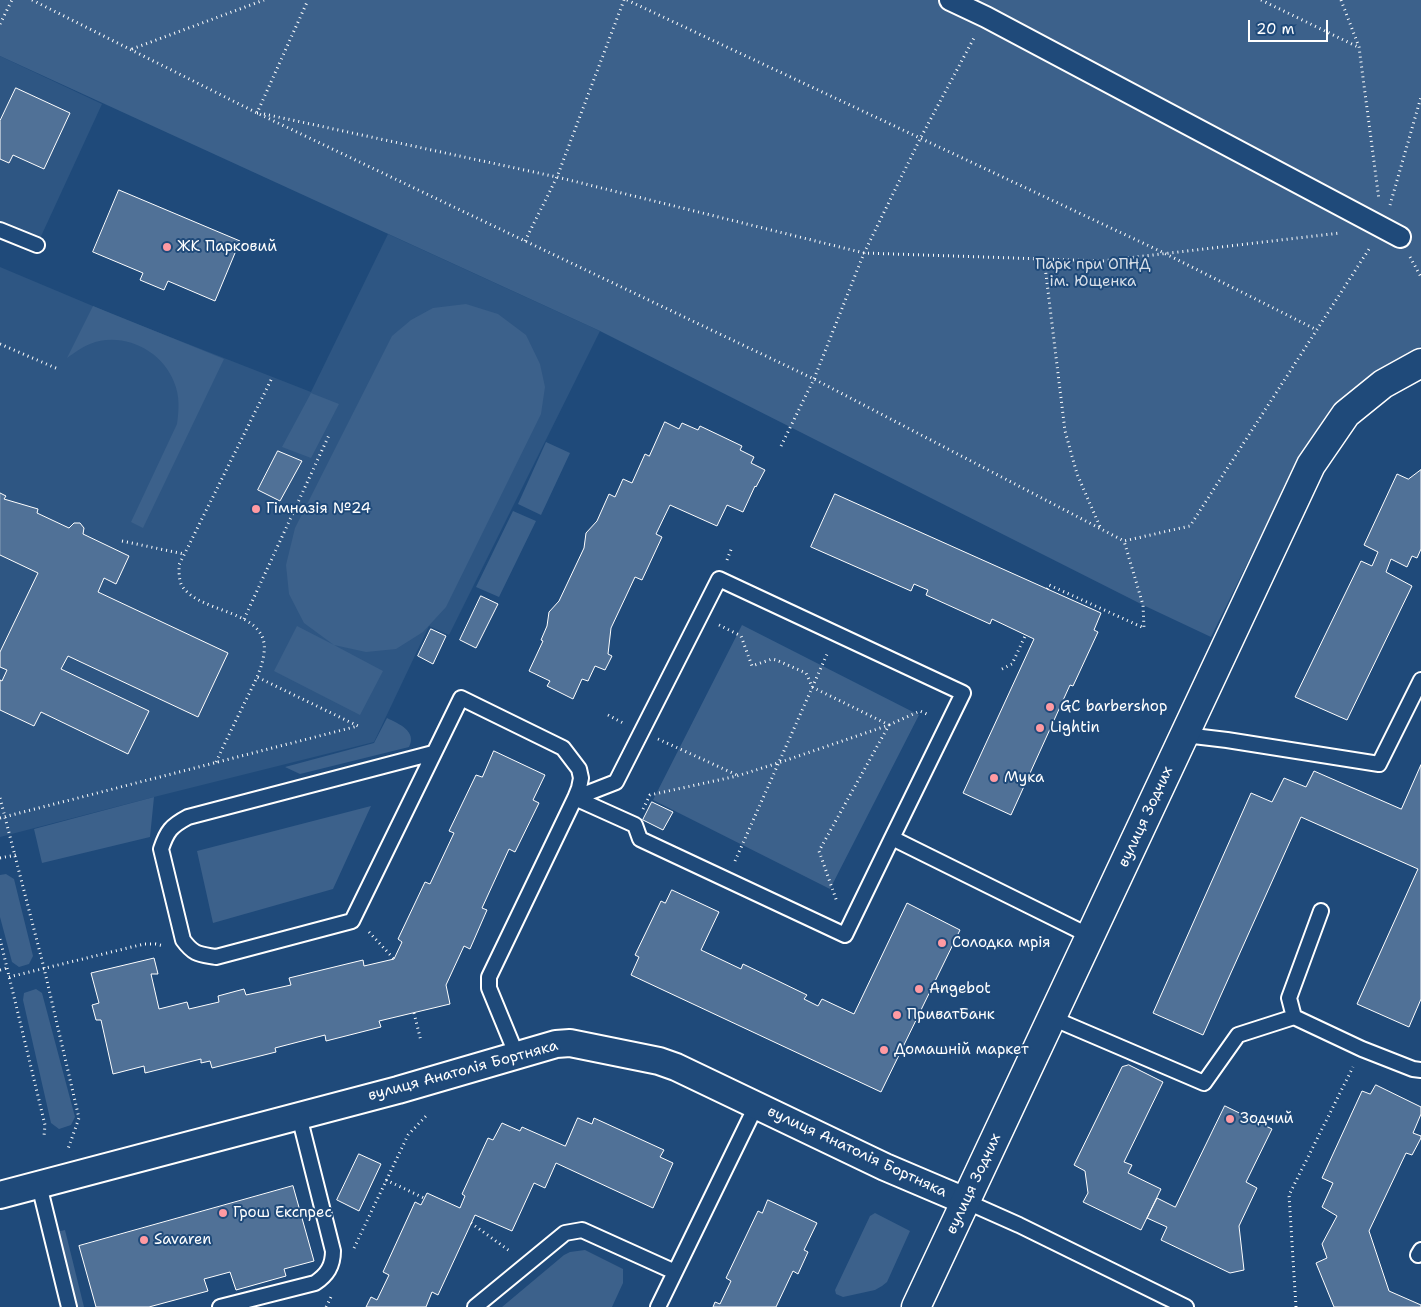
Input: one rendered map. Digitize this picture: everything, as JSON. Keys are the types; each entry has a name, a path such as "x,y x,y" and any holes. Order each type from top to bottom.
{"main road":[{"name":"вулиця Зодчих","path":"916,1307 1311,465 1346,414 1383,384 1421,363"}],"street":[{"path":"950,0 986,16 1391,233"},
{"name":"вулиця Анатолія Бортняка","path":"0,1196 556,1044 570,1042 660,1061 676,1067 885,1167 965,1201"}],"lane":[{"path":"0,230 37,246"},
{"path":"719,579 963,693 845,935 640,839 635,825 575,798 616,782 719,579"},
{"path":"1185,735 1379,764 1421,680"},
{"path":"433,753 188,817 173,825 166,834 161,849 183,940 191,950 202,955 216,957 352,921 461,698 563,748 579,770 579,788 575,798 489,977 489,988 517,1056"},
{"path":"892,838 1090,936"},
{"path":"1294,1017 1289,998 1321,912"},
{"path":"1052,1018 1204,1082 1238,1035 1294,1017 1362,1049 1413,1069 1421,1070"},
{"path":"658,1307 756,1106"},
{"path":"220,1307 315,1283 331,1265 333,1251 298,1116"},
{"path":"49,1182 69,1307"},
{"path":"965,1201 1019,1225 1186,1307"},
{"path":"475,1307 565,1233 582,1230 675,1272"}],"path":[{"path":"0,24 12,0"},
{"path":"32,0 257,113 814,379 1124,541 1190,526 1317,330 1391,233 1421,97"},
{"path":"131,50 264,0"},
{"path":"257,113 308,0"},
{"path":"526,241 557,177 626,0 1164,253 1317,330"},
{"path":"1261,0 1359,47"},
{"path":"1341,0 1359,47 1391,233"},
{"path":"781,446 814,379 864,253 920,139 986,16"},
{"path":"257,113 557,177 864,253 1102,260 1391,233"},
{"path":"1044,258 1065,431 1077,474 1101,529"},
{"path":"0,344 58,369"},
{"path":"216,762 263,662 264,640 256,627 193,597 181,584 179,565 272,378"},
{"path":"244,620 330,433"},
{"path":"122,541 184,554"},
{"path":"1047,589 1049,585 1144,628 1143,605 1124,541"},
{"path":"700,616 741,636 752,666 772,659 776,660 806,674 812,687 889,724"},
{"path":"727,880 837,633"},
{"path":"1002,669 1012,664 1026,634"},
{"path":"0,818 358,726 257,677"},
{"path":"635,825 650,795 737,776 889,724 920,711 948,724"},
{"path":"608,716 737,776"},
{"path":"853,917 840,910 819,850 889,724"},
{"path":"0,798 16,854 79,1118 49,1182"},
{"path":"0,858 16,854"},
{"path":"367,930 394,959"},
{"path":"0,939 45,1125 44,1136"},
{"path":"10,978 144,944 156,944 168,949"},
{"path":"0,970 7,968"},
{"path":"414,1013 421,1041"},
{"path":"1296,1307 1289,1195 1362,1049"},
{"path":"350,1256 408,1135 426,1116"},
{"path":"386,1180 424,1198"},
{"path":"471,1223 512,1252"},
{"path":"326,1307 334,1290"}],"shaded area":[{"path":"0,56 102,104 37,245 0,230"},
{"name":"Гімназія №24","path":"388,234 600,331 449,635 429,626 374,742 0,837 0,267 119,317 311,392"}],"green space":[{"name":"Парк при ОПНД ім. Ющенка","path":"0,0 1421,0 1421,346 1334,404 1298,460 1211,637 1143,605 600,331 0,56"},
{"path":"466,304 498,314 526,335 540,364 545,387 541,414 446,607 423,632 396,649 366,652 334,645 304,623 289,594 286,565 295,528 392,336 411,320 433,308"},
{"path":"93,306 224,359 143,528 131,522 177,424 179,408 177,392 168,371 160,361 151,352 140,346 115,340 102,341 87,345 67,358"},
{"path":"311,393 339,404 311,458 282,447"},
{"path":"546,442 570,453 541,515 518,504"},
{"path":"513,511 536,521 499,597 476,587"},
{"path":"742,625 919,715 830,889 653,800"},
{"path":"297,626 383,671 360,715 274,671"},
{"path":"387,718 409,732 411,741 409,747 300,774 285,767 374,743"},
{"path":"154,797 150,837 42,863 34,829"},
{"path":"371,806 333,889 213,923 197,851"},
{"path":"6,874 14,879 33,956 29,964 19,967 12,962 0,917 0,875"},
{"path":"36,989 42,993 75,1117 71,1125 59,1129 51,1123 23,1000 24,993"},
{"path":"875,1213 910,1231 887,1282 875,1290 843,1297 836,1294 835,1290 870,1216"},
{"path":"65,1230 84,1307 75,1307 56,1232"},
{"path":"585,1250 623,1269 623,1283 612,1307 502,1307 564,1255 570,1252"}],"building":[{"path":"16,88 70,113 44,169 13,155 9,163 0,159 0,121"},
{"name":"ЖК Парковий","path":"119,190 240,241 215,301 168,281 164,290 140,280 143,273 93,252"},
{"path":"665,422 679,429 682,423 698,430 700,426 742,446 740,450 754,457 751,463 765,470 743,512 727,505 717,526 670,505 656,534 662,537 642,580 635,577 611,628 608,654 612,656 605,670 595,666 588,681 582,679 573,699 547,686 550,681 529,671 543,641 541,640 547,626 549,612 559,601 584,548 586,533 597,521 609,494 615,497 623,479 632,483 645,454 649,456"},
{"path":"278,451 302,461 280,501 258,490"},
{"path":"1421,470 1421,549 1417,558 1412,556 1407,567 1391,559 1386,572 1412,586 1347,720 1295,697 1361,561 1372,566 1378,552 1364,545 1397,474 1408,479"},
{"path":"0,493 6,496 4,499 38,509 37,513 69,528 74,523 80,523 84,528 83,534 129,556 116,584 104,578 98,592 228,653 198,717 68,656 61,669 149,711 128,754 41,712 34,726 0,710 0,680 2,681 7,670 0,667 0,652 38,573 0,555"},
{"path":"835,494 1101,613 1094,630 1098,632 1073,686 1070,685 1011,815 963,793 1034,639 992,619 990,624 926,595 928,590 914,584 911,591 811,547"},
{"path":"481,596 498,604 476,648 460,640"},
{"path":"431,629 446,636 433,664 418,656"},
{"path":"494,751 545,775 533,800 539,803 515,852 509,849 482,908 487,910 470,949 464,946 446,985 450,1004 379,1021 381,1027 326,1041 325,1035 275,1048 276,1052 212,1068 210,1061 201,1063 201,1059 145,1073 144,1066 113,1074 101,1020 96,1020 92,1005 99,1003 91,973 154,958 158,974 151,974 159,1009 187,1002 189,1009 219,1002 218,996 244,989 246,995 291,985 289,978 363,960 364,966 394,959 402,942 398,939 425,882 430,884 454,833 449,831 476,775 482,777"},
{"path":"1421,765 1421,999 1409,1027 1357,1004 1418,869 1301,817 1203,1035 1153,1013 1251,793 1272,802 1284,778 1306,787 1314,771 1401,809"},
{"path":"652,802 673,812 663,830 643,820"},
{"path":"672,890 719,912 701,950 741,969 743,964 807,995 804,999 818,1006 822,999 854,1014 907,903 960,930 881,1092 631,975 639,957 635,955 661,901 665,903"},
{"path":"1129,1065 1163,1082 1124,1162 1132,1165 1128,1173 1161,1189 1141,1230 1083,1202 1088,1193 1085,1171 1074,1165 1122,1067"},
{"path":"1376,1085 1421,1107 1421,1114 1413,1133 1421,1136 1421,1138 1412,1155 1406,1153 1369,1231 1389,1291 1421,1305 1421,1307 1334,1307 1316,1263 1327,1258 1322,1244 1337,1216 1322,1207 1333,1183 1322,1178 1362,1091 1370,1094"},
{"path":"1225,1106 1272,1129 1246,1182 1257,1188 1239,1226 1244,1270 1230,1273 1161,1240 1167,1227 1147,1218 1157,1198 1175,1207"},
{"path":"578,1118 592,1124 594,1118 664,1150 660,1157 673,1163 653,1208 556,1163 545,1188 534,1183 512,1231 475,1215 438,1295 432,1292 426,1307 366,1307 371,1297 377,1300 389,1275 383,1272 415,1202 421,1205 427,1193 460,1208 465,1196 462,1194 488,1138 493,1140 502,1123 520,1131 522,1127 565,1146"},
{"path":"359,1154 381,1164 359,1211 337,1200"},
{"path":"293,1186 314,1261 284,1269 286,1276 236,1290 230,1272 204,1279 208,1291 149,1307 96,1307 79,1246"},
{"path":"768,1200 817,1223 804,1250 808,1252 798,1274 793,1271 776,1307 713,1307 715,1302 720,1304 731,1281 726,1278 758,1211 762,1213"}],"place":[{"name":"ЖК Парковий","path":"167,247"},
{"name":"Гімназія №24","path":"256,509"},
{"name":"GC barbershop","path":"1050,707"},
{"name":"Lightin","path":"1040,728"},
{"name":"Мука","path":"994,778"},
{"name":"Солодка мрія","path":"942,943"},
{"name":"Angebot","path":"919,989"},
{"name":"ПриватБанк","path":"897,1015"},
{"name":"Домашній маркет","path":"884,1050"},
{"name":"Зодчий","path":"1230,1119"},
{"name":"Грош Експрес","path":"223,1213"},
{"name":"Savaren","path":"144,1240"}]}
